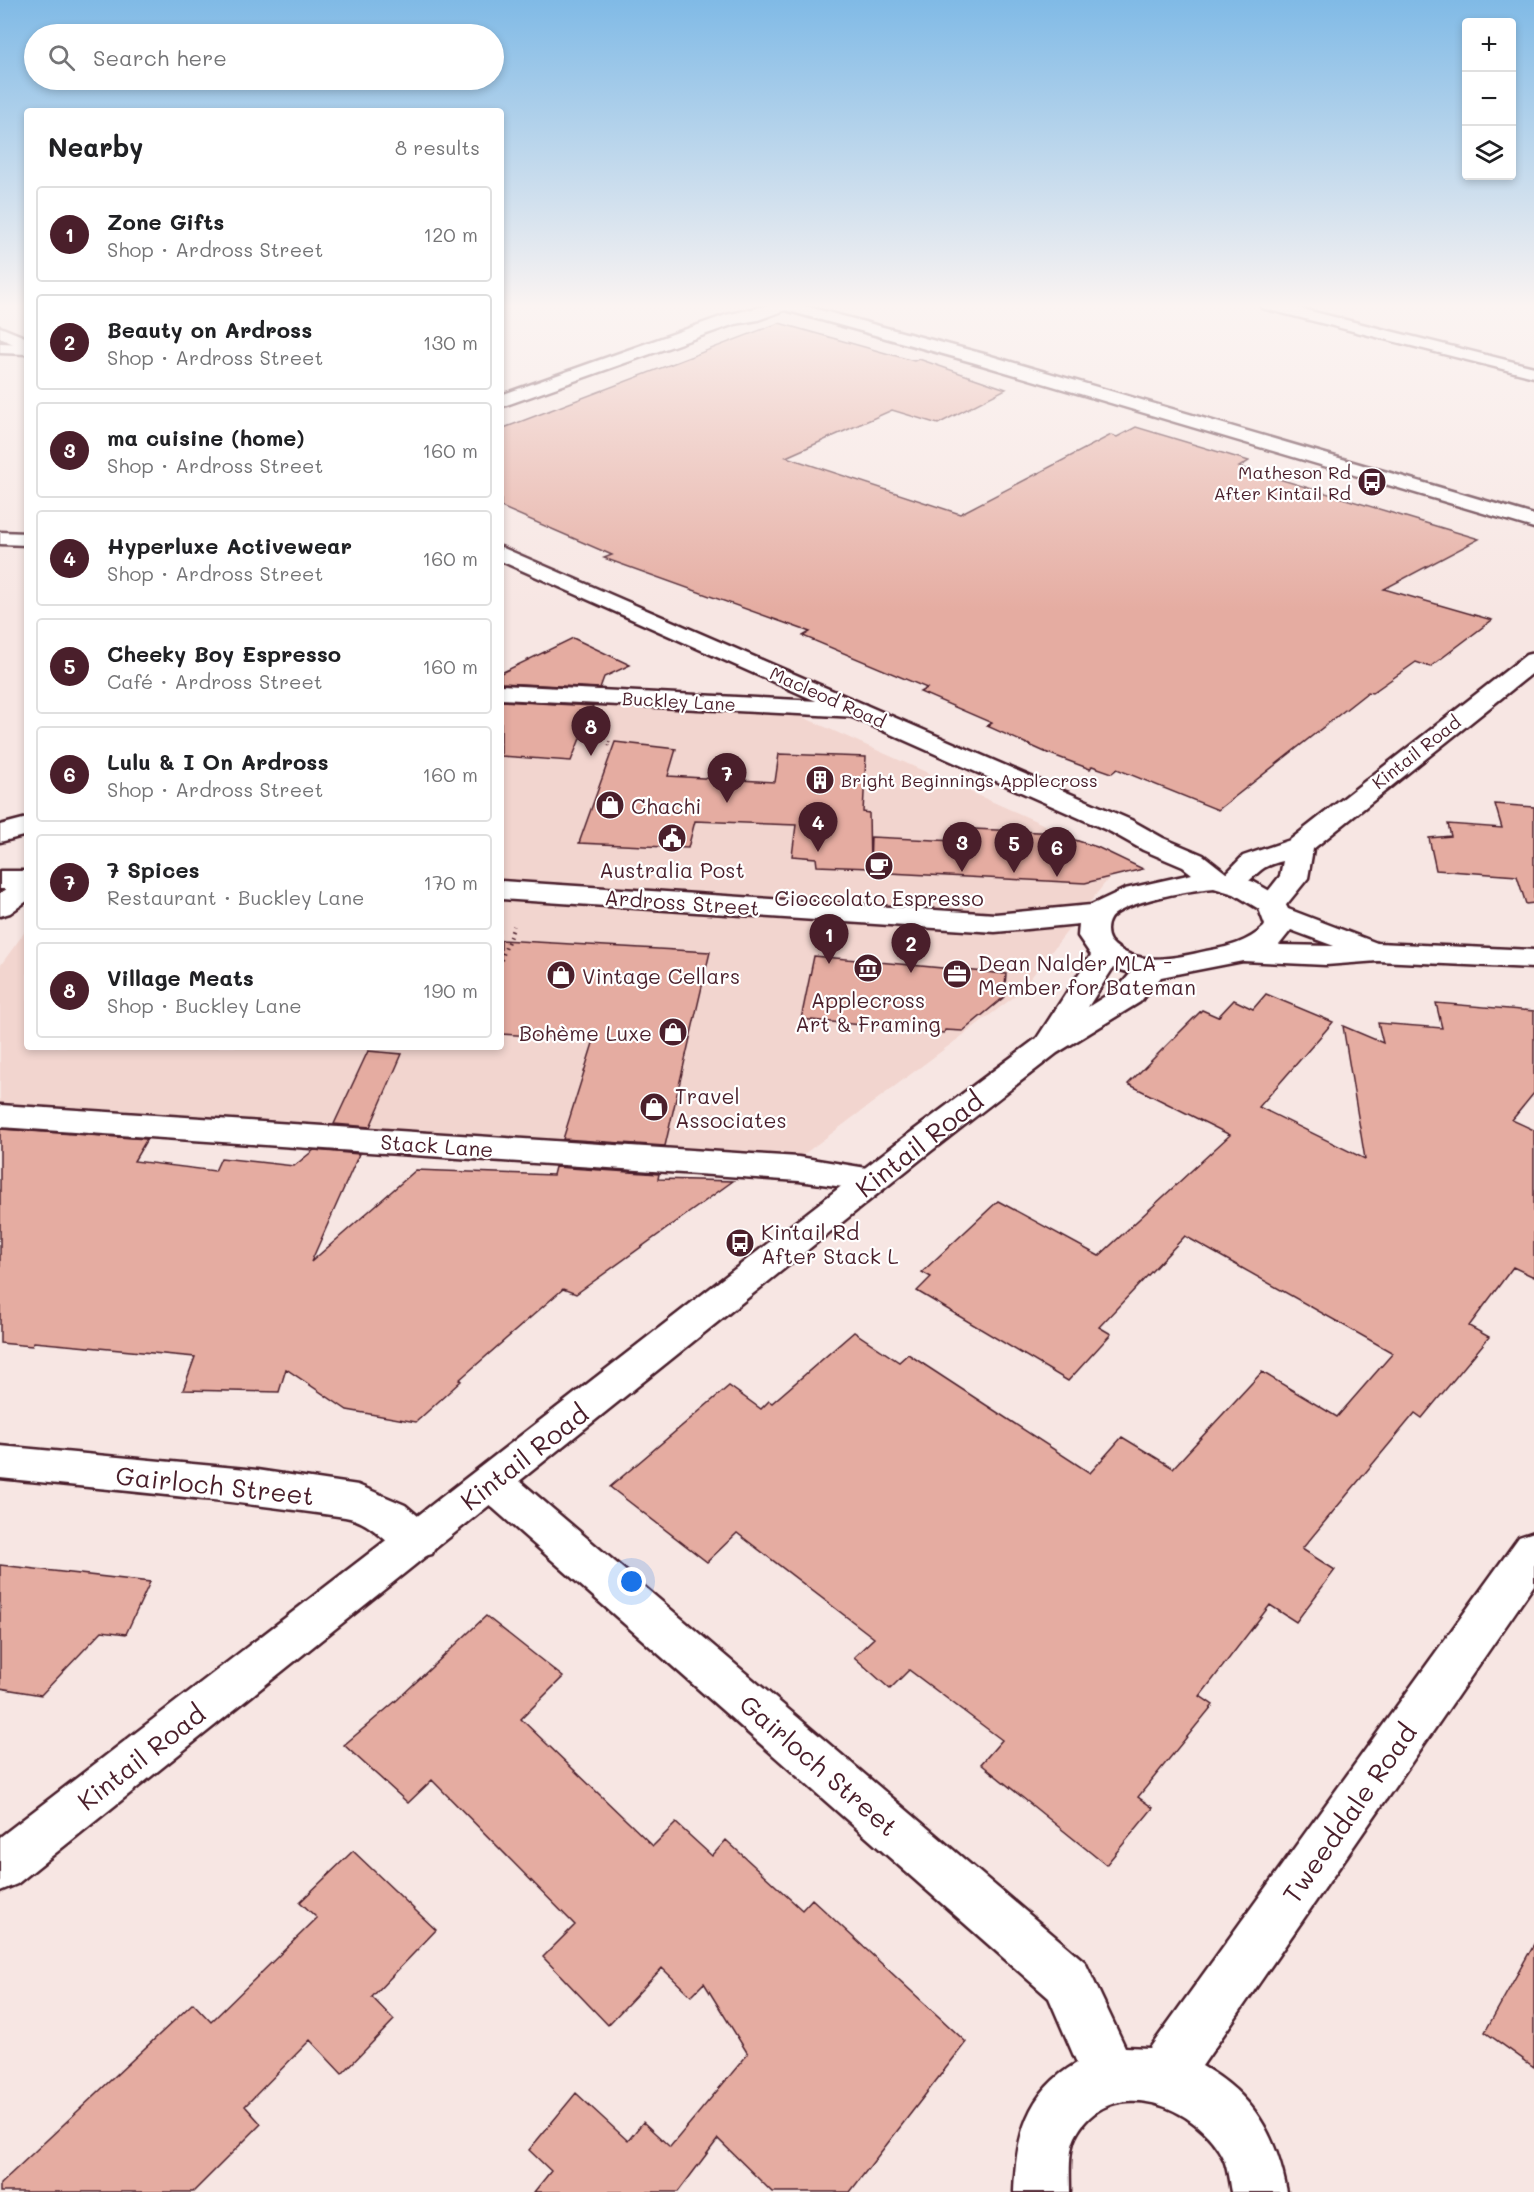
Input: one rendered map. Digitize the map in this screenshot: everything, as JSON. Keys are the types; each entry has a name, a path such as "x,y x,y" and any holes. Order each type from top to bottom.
{"street":[{"path":"1143,407 1534,522"},
{"path":"0,538 24,539"},
{"name":"Macleod Road","path":"504,554 1121,826 1153,844 1193,861 1223,881 1274,909"},
{"name":"Kintail Road","path":"1223,881 1253,862 1300,846 1534,660"},
{"name":"Buckley Lane","path":"504,692 857,710"},
{"path":"1153,844 1163,864 1169,888"},
{"path":"1274,909 1294,878 1300,846"},
{"path":"0,880 24,880"},
{"path":"1102,950 1091,928 1099,914 1112,903 1189,882 1223,881"},
{"path":"0,907 24,889"},
{"name":"Ardross Street","path":"504,890 995,923 1099,914"},
{"path":"1274,909 1378,952"},
{"path":"1243,952 1260,947 1272,937 1280,925 1274,909"},
{"name":"Ardross Street","path":"1006,921 1102,950 1127,963 1152,968 1179,966 1243,952"},
{"name":"Kintail Road","path":"1046,1046 1102,950"},
{"path":"1243,952 1326,956 1378,952 1534,959"},
{"name":"Kintail Road","path":"0,1867 492,1482 873,1179 1046,1046 1129,994 1152,968"},
{"name":"Stack Lane","path":"0,1116 799,1169 873,1179"},
{"name":"Gairloch Street","path":"0,1462 256,1487 358,1502 390,1517 417,1541"},
{"name":"Gairloch Street","path":"492,1482 1067,1980 1110,2076"},
{"name":"Tweeddale Road","path":"1163,2076 1534,1550"},
{"path":"1042,2192 1044,2152 1056,2117 1080,2090 1110,2076 1137,2073 1163,2076 1193,2090 1220,2110 1242,2139 1256,2173 1259,2192"}],"path":[{"path":"608,746 610,740"},
{"path":"504,952 514,926"}],"shaded area":[{"path":"504,691 778,706 1123,860 1018,994 792,1163 0,1110 0,966 24,933 24,1050 504,1050"}],"building":[{"path":"558,407 970,407 938,424 892,410 786,457 960,514 1111,435 1117,437 1136,427 1249,461 1239,467 1479,539 1384,589 1492,620 1430,667 1416,662 1372,693 1368,692 1218,810 1117,769 1112,773 1092,766 1090,769 1045,752 987,726 992,723 920,692 927,688 803,636 810,632 604,558 612,555 504,508 504,428"},
{"path":"573,638 630,665 604,677 600,688 504,683 504,672"},
{"path":"504,701 593,706 571,761 504,756"},
{"path":"615,742 676,749 668,776 775,782 779,754 866,757 863,812 869,813 870,868 817,866 816,858 792,856 796,825 695,821 688,848 579,843"},
{"path":"1495,804 1534,807 1534,903 1526,904 1517,876 1436,870 1429,838 1451,836 1448,824 1502,828"},
{"path":"973,829 1061,833 1143,869 1085,883 870,872 871,837 956,841"},
{"path":"504,940 710,952 665,1146 563,1139 594,1040 504,1034"},
{"path":"814,956 1006,974 1004,997 963,1031 945,1030 944,1033 801,1019"},
{"path":"1266,994 1333,1022 1259,1107 1365,1159 1343,1026 1383,1043 1378,1023 1442,1028 1436,1003 1534,1011 1534,1093 1512,1120 1534,1130 1534,1277 1513,1267 1469,1326 1489,1337 1422,1418 1415,1413 1302,1549 1335,1570 1296,1622 1270,1605 1200,1696 1213,1705 1138,1797 1153,1808 1106,1865 981,1764 1002,1740 909,1670 890,1689 854,1657 874,1638 737,1533 707,1562 610,1487 729,1386 761,1409 769,1401 772,1403 854,1332 899,1362 908,1354 1090,1473 1122,1437 1173,1468 1262,1372 1337,1417 1393,1353 1185,1236 1099,1327 1111,1334 1068,1381 917,1291 931,1277 922,1272 998,1201 1099,1256 1230,1135 1128,1084 1202,1010 1218,1017 1234,1000 1253,1009"},
{"path":"368,1051 402,1054 370,1127 334,1124"},
{"path":"0,1129 147,1139 134,1161 215,1171 221,1158 294,1166 314,1150 359,1154 311,1262 416,1170 553,1175 555,1167 659,1174 658,1179 733,1181 576,1294 563,1289 459,1380 461,1381 416,1422 347,1410 286,1369 279,1392 183,1390 195,1357 34,1342 32,1346 0,1343"},
{"path":"0,1565 150,1582 126,1634 102,1631 41,1695 0,1688"},
{"path":"486,1616 563,1677 521,1719 653,1846 676,1823 712,1856 726,1840 802,1910 812,1899 966,2042 850,2192 772,2192 718,2139 678,2192 534,2192 551,2171 529,2150 576,2093 628,2141 643,2122 670,2147 748,2054 704,1983 691,1996 662,1968 608,2025 543,1957 575,1925 432,1780 408,1803 344,1745 397,1700"},
{"path":"353,1851 436,1930 372,1997 394,2020 342,2074 310,2040 245,2106 261,2124 193,2192 0,2192 0,2184 193,2003 211,2022 317,1918 300,1902"},
{"path":"1534,1944 1534,2067 1485,2032"}],"place":[{"name":"Matheson Rd After Kintail Rd","path":"1372,482"},
{"name":"Village Meats","path":"591,756"},
{"name":"Bright Beginnings Applecross","path":"820,780"},
{"name":"7 Spices","path":"727,803"},
{"name":"Chachi","path":"610,805"},
{"name":"Australia Post","path":"672,838"},
{"name":"Hyperluxe Activewear","path":"818,852"},
{"name":"Cioccolato Espresso","path":"879,866"},
{"name":"ma cuisine (home)","path":"962,872"},
{"name":"Cheeky Boy Espresso","path":"1014,873"},
{"name":"Lulu & I On Ardross","path":"1057,877"},
{"name":"Zone Gifts","path":"829,964"},
{"name":"Applecross Art & Framing","path":"868,968"},
{"name":"Beauty on Ardross","path":"911,973"},
{"name":"Dean Nalder MLA - Member for Bateman","path":"957,974"},
{"name":"Vintage Cellars","path":"561,975"},
{"name":"Bohème Luxe","path":"673,1032"},
{"name":"Travel Associates","path":"654,1107"},
{"name":"Kintail Rd After Stack L","path":"740,1243"}]}
